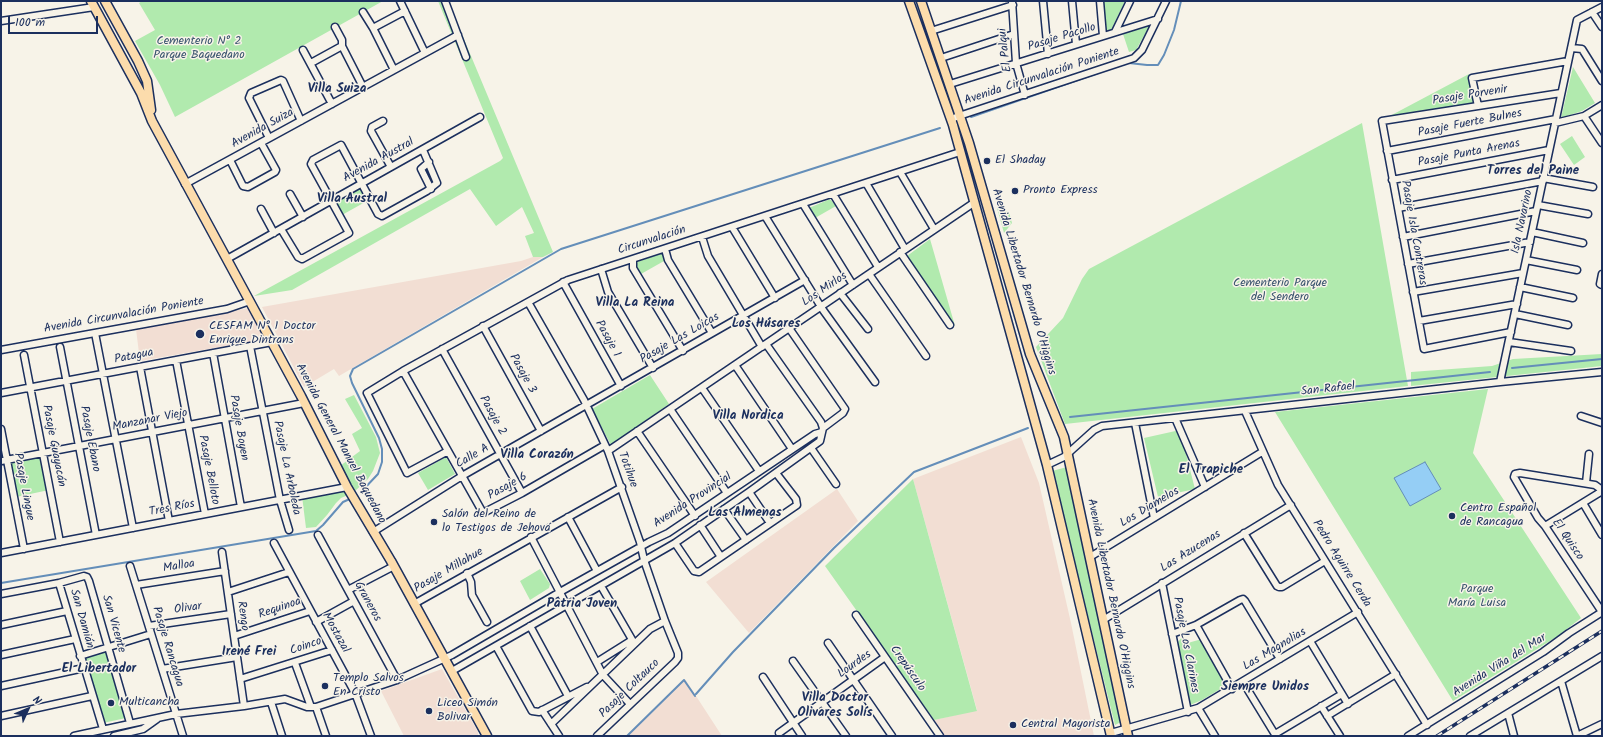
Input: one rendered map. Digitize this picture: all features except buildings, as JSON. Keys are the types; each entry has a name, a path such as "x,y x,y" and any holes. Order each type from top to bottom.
{"main road":[{"name":"Avenida General Manuel Baquedano","path":"105,1 147,81 152,121"},
{"name":"Avenida Libertador Bernardo O'Higgins","path":"909,1 951,120 975,202 1047,464 1111,735"},
{"name":"Avenida Libertador Bernardo O'Higgins","path":"921,1 961,116 1030,354 1064,437 1127,733"},
{"name":"Avenida General Manuel Baquedano","path":"93,4 141,93 152,121 185,184 272,342 347,487 394,566 487,736"}],"street":[{"path":"400,1 425,53"},
{"path":"446,1 466,57"},
{"path":"1043,1 1048,54"},
{"path":"1072,1 1076,44"},
{"path":"1100,1 1104,36"},
{"path":"1115,32 1130,1"},
{"path":"1158,19 1166,1"},
{"path":"932,31 1012,3"},
{"name":"El Palqui","path":"1012,3 1016,63 1025,95"},
{"path":"1,21 93,4"},
{"path":"1602,7 1592,12 1602,27"},
{"path":"373,28 405,11"},
{"path":"363,12 373,28 394,70"},
{"name":"Isla Navarino","path":"1500,382 1577,20 1592,12"},
{"name":"Avenida Circunvalación Poniente","path":"951,120 1134,58 1139,54 1158,19"},
{"name":"Pasaje Pacollo","path":"950,84 1158,19"},
{"path":"335,27 342,40 342,46 363,87"},
{"path":"941,58 1014,34"},
{"name":"Avenida Suiza","path":"185,184 458,35"},
{"path":"311,63 342,46"},
{"path":"1571,48 1582,49 1602,81"},
{"path":"303,50 332,104"},
{"path":"1478,106 1472,78 1568,61"},
{"path":"269,138 249,95 280,80 283,81 301,121"},
{"name":"Pasaje Porvenir","path":"1382,121 1562,93"},
{"name":"Pasaje Fuerte Bulnes","path":"1387,151 1584,116 1602,105"},
{"path":"1584,116 1602,143"},
{"name":"Avenida Austral","path":"227,259 480,117"},
{"path":"383,121 372,127 371,131 391,167"},
{"name":"Pasaje Isla Contreras","path":"1382,121 1424,349 1511,332"},
{"path":"230,160 245,187 275,172 276,170 261,143"},
{"path":"282,229 298,257 302,259 348,235 348,232 311,162 341,145 380,216 429,190 437,183 423,150"},
{"name":"Pasaje Punta Arenas","path":"1392,180 1549,150"},
{"name":"Circunvalación","path":"448,451 409,473 406,471 367,396 368,392 563,282 960,152"},
{"path":"429,162 421,169 429,190"},
{"path":"900,172 934,229"},
{"path":"1398,208 1543,180 1593,187"},
{"path":"866,183 903,251 950,325"},
{"path":"290,194 303,217"},
{"path":"833,194 878,267"},
{"name":"Los Mirlos","path":"607,448 637,431 702,388 975,202"},
{"path":"803,204 852,285"},
{"path":"1403,237 1537,208 1588,214"},
{"path":"261,209 274,233"},
{"path":"765,216 821,306 875,382"},
{"path":"732,227 775,298"},
{"path":"1532,232 1582,243"},
{"path":"702,236 708,256 743,316 821,422 823,430 843,413 845,409 789,328"},
{"path":"1408,264 1530,242"},
{"path":"666,249 668,260 712,333"},
{"path":"633,259 633,268 683,350"},
{"path":"1526,260 1577,270"},
{"path":"601,269 608,292 653,368"},
{"path":"1413,292 1523,273"},
{"path":"869,274 926,356"},
{"path":"1602,274 1600,284 1602,285"},
{"name":"Pasaje Las Loicas","path":"587,405 805,280"},
{"name":"Pasaje 1","path":"563,282 621,386"},
{"path":"1520,287 1573,298"},
{"path":"840,293 868,329"},
{"name":"Avenida Circunvalación Poniente","path":"1,350 227,309 250,301"},
{"name":"Totihue","path":"528,302 587,405 607,448 622,488 644,560 665,621 678,653 678,658"},
{"path":"1419,321 1517,304"},
{"path":"1515,314 1568,325"},
{"name":"Pasaje 3","path":"483,326 541,431"},
{"path":"95,333 133,528"},
{"name":"Patagua","path":"1,393 272,342"},
{"path":"1509,342 1571,351"},
{"name":"Pasaje La Arboleda","path":"250,346 280,500 289,530"},
{"name":"Pasaje Ebano","path":"60,347 96,535"},
{"name":"Pasaje 2","path":"442,349 522,493"},
{"name":"Pasaje Boyen","path":"213,353 241,507"},
{"name":"Pasaje Guayacán","path":"24,355 60,542"},
{"name":"Pasaje Belloto","path":"176,360 205,514"},
{"path":"735,365 792,449"},
{"path":"140,367 169,521"},
{"path":"403,371 462,476"},
{"name":"San Rafael","path":"1047,464 1064,457 1098,427 1602,372"},
{"path":"702,388 760,471"},
{"name":"Manzanar Viejo","path":"4,460 304,403"},
{"name":"Calle A","path":"373,532 462,476 587,405"},
{"path":"670,409 727,493"},
{"name":"Pedro Aguirre Cerda","path":"1245,410 1274,478 1427,725"},
{"path":"1581,416 1602,423"},
{"path":"1175,418 1205,487"},
{"path":"1134,422 1154,518"},
{"name":"Pasaje Lingue","path":"1,429 4,460 24,549"},
{"name":"Avenida Provincial","path":"452,671 675,543 811,448 820,441 823,430"},
{"name":"Avenida Provincial","path":"313,707 397,680 445,659 597,571 668,533 814,434 823,430"},
{"path":"637,431 695,516"},
{"name":"Pasaje 6","path":"462,476 481,512 485,513 607,448"},
{"path":"811,448 836,484"},
{"name":"Los Diamelos","path":"1090,557 1262,452"},
{"path":"1545,526 1602,491 1597,486 1586,483 1589,454"},
{"path":"675,543 694,571 700,572 797,505 796,499 776,473"},
{"name":"El Quisco","path":"1586,483 1520,473 1515,475 1515,480 1540,520 1602,612"},
{"name":"Tres Ríos","path":"1,553 347,487"},
{"name":"Pasaje Millahue","path":"414,604 531,537 622,488"},
{"path":"749,492 770,523"},
{"path":"1583,503 1602,535"},
{"name":"Las Azucenas","path":"1103,620 1291,505"},
{"path":"724,509 746,540"},
{"path":"568,517 597,571"},
{"path":"700,525 721,557"},
{"path":"1244,533 1276,586 1279,588 1325,561"},
{"name":"Graneros","path":"318,535 397,680"},
{"path":"531,537 603,674 630,704"},
{"name":"Mostazal","path":"274,543 355,693 371,736"},
{"name":"Rengo","path":"222,552 244,706"},
{"name":"Pasaje Rancagua","path":"130,566 183,736"},
{"path":"348,590 394,566"},
{"name":"Malloa","path":"136,585 225,571"},
{"path":"228,592 289,572"},
{"path":"467,573 471,582 472,595 487,622"},
{"name":"San Vicente","path":"59,583 84,576 87,577 130,723"},
{"path":"1,594 59,583"},
{"name":"San Damián","path":"59,583 103,730"},
{"name":"Pasaje Los Clarines","path":"1162,583 1188,712"},
{"path":"601,586 633,642"},
{"path":"1172,634 1196,625 1243,599 1246,601 1280,659"},
{"path":"316,622 354,601"},
{"path":"1,625 67,611"},
{"name":"Requinoa","path":"234,636 310,611"},
{"name":"Las Magnolias","path":"1111,735 1127,733 1198,708 1232,689 1358,612"},
{"name":"Avenida Viña del Mar","path":"1408,736 1543,652 1602,612"},
{"name":"Olivar","path":"149,626 231,614"},
{"name":"Crepúsculo","path":"856,616 940,736"},
{"path":"597,662 633,642 650,629 665,621"},
{"path":"1196,625 1232,689"},
{"path":"530,626 568,696"},
{"path":"80,656 151,634"},
{"path":"1,656 75,639"},
{"path":"1310,641 1348,704"},
{"path":"551,724 594,684 633,642"},
{"path":"828,643 892,736"},
{"path":"496,646 532,711 537,712 542,710 594,684"},
{"name":"Coinco","path":"240,679 332,650"},
{"path":"1470,736 1602,656"},
{"path":"162,669 237,657"},
{"name":"Lourdes","path":"779,733 885,657"},
{"name":"Pasaje Coltauco","path":"597,736 678,658"},
{"path":"295,662 326,736"},
{"path":"793,662 846,736"},
{"path":"1,686 84,668"},
{"path":"1327,716 1396,674"},
{"path":"763,677 802,736"},
{"path":"1561,681 1577,736 1602,724"},
{"path":"1243,682 1276,735 1342,694"},
{"path":"1,716 92,696"},
{"path":"74,736 176,714 244,706 285,699 313,707"},
{"path":"271,702 282,736"},
{"path":"1321,706 1340,736"},
{"name":"Pasaje Los Clarines","path":"1198,708 1215,736"},
{"path":"542,710 559,736"},
{"path":"1508,713 1514,736"},
{"path":"114,736 139,733 160,717"}],"shaded area":[{"path":"542,254 543,257 339,376 334,369 304,387 262,307 521,261"},
{"name":"CESFAM N° 1 Doctor Enrique Dintrans","path":"249,308 266,339 140,361 136,329"},
{"path":"1021,437 1039,483 1071,623 1094,736 944,736 934,720 977,710 913,479"},
{"path":"837,489 858,521 749,633 706,582"},
{"name":"Liceo Simón Bolivar","path":"442,669 478,732 478,735 404,736 381,691"},
{"path":"685,679 722,736 626,736"}],"green space":[{"name":"Cementerio N° 2 Parque Baquedano","path":"142,1 383,1 175,117 160,85 135,41 155,30 139,3"},
{"path":"438,1 448,1 553,252 543,257 533,257 525,236 534,233 522,207 496,226 470,189 292,290 254,296 503,158"},
{"path":"1102,1 1125,1 1111,30 1105,31"},
{"path":"1150,25 1136,50 1129,52 1123,34"},
{"path":"1573,67 1595,103 1582,111 1561,118"},
{"path":"1469,74 1475,104 1388,117"},
{"name":"Cementerio Parque del Sendero","path":"1362,123 1408,386 1065,424 1036,347 1063,318 1082,279 1089,269"},
{"path":"1572,136 1585,157 1574,165 1560,144"},
{"path":"360,189 367,201 342,215 335,202"},
{"path":"830,199 836,206 815,218 809,208"},
{"path":"997,208 1009,212 1012,223 1004,233"},
{"path":"930,239 955,326 907,256"},
{"path":"663,253 664,261 641,274 637,267 637,262"},
{"path":"1602,354 1602,366 1411,386 1411,372 1492,366 1513,359"},
{"path":"650,375 669,404 611,445 592,409"},
{"name":"Parque María Luisa","path":"1488,389 1473,453 1581,618 1558,636 1453,701 1275,412"},
{"path":"354,395 376,437 380,453 368,479 355,491 340,466 360,451 352,434 362,428 345,399"},
{"path":"1180,430 1195,489 1158,497 1144,438"},
{"path":"42,457 49,490 16,497 11,462"},
{"path":"446,457 455,474 428,490 418,473"},
{"path":"1067,467 1121,722 1115,725 1052,471"},
{"path":"913,479 977,711 934,720 825,566"},
{"path":"344,488 348,495 341,498 336,503 316,527 306,528 302,496"},
{"path":"540,569 550,584 549,588 530,600 520,581"},
{"path":"1182,637 1184,644 1202,639 1227,685 1202,700 1190,705 1178,646 1178,642"},
{"path":"106,651 126,718 103,723 82,657"}],"water":[{"path":"1425,462 1441,489 1410,506 1394,478"}],"waterway":[{"path":"1129,63 1158,65 1164,55 1174,30 1181,1"},
{"path":"971,117 1098,73"},
{"path":"361,492 378,474 382,462 382,449 379,438 352,383 350,376 353,369 561,249 940,128"},
{"path":"1512,368 1602,359"},
{"path":"1070,417 1490,372"},
{"path":"696,694 733,652 834,548 914,472 1028,428"},
{"path":"1,583 316,531 343,502 352,498"},
{"path":"627,736 684,680 695,696"}],"railway":[{"path":"1437,736 1602,631"}],"place":[{"name":"El Shaday","path":"987,161"},
{"name":"Pronto Express","path":"1015,191"},
{"name":"CESFAM N° 1 Doctor Enrique Dintrans","path":"200,334"},
{"name":"Centro Español de Rancagua","path":"1452,516"},
{"name":"Salón del Reino de lo Testigos de Jehová","path":"434,522"},
{"name":"Templo Salvos En Cristo","path":"325,686"},
{"name":"Multicancha","path":"111,703"},
{"name":"Liceo Simón Bolivar","path":"429,711"},
{"name":"Central Mayorista","path":"1013,725"}],"district":[{"name":"Villa Suiza","path":"337,90"},
{"name":"Torres del Paine","path":"1533,172"},
{"name":"Villa Austral","path":"352,200"},
{"name":"Villa La Reina","path":"635,304"},
{"name":"Los Húsares","path":"766,325"},
{"name":"Villa Nordica","path":"748,417"},
{"name":"Villa Corazón","path":"537,456"},
{"name":"El Trapiche","path":"1211,471"},
{"name":"Las Almenas","path":"745,514"},
{"name":"Patria Joven","path":"582,605"},
{"name":"Irené Frei","path":"249,653"},
{"name":"El Libertador","path":"99,670"},
{"name":"Siempre Unidos","path":"1265,688"},
{"name":"Villa Doctor Olivares Solís","path":"835,706"}]}
